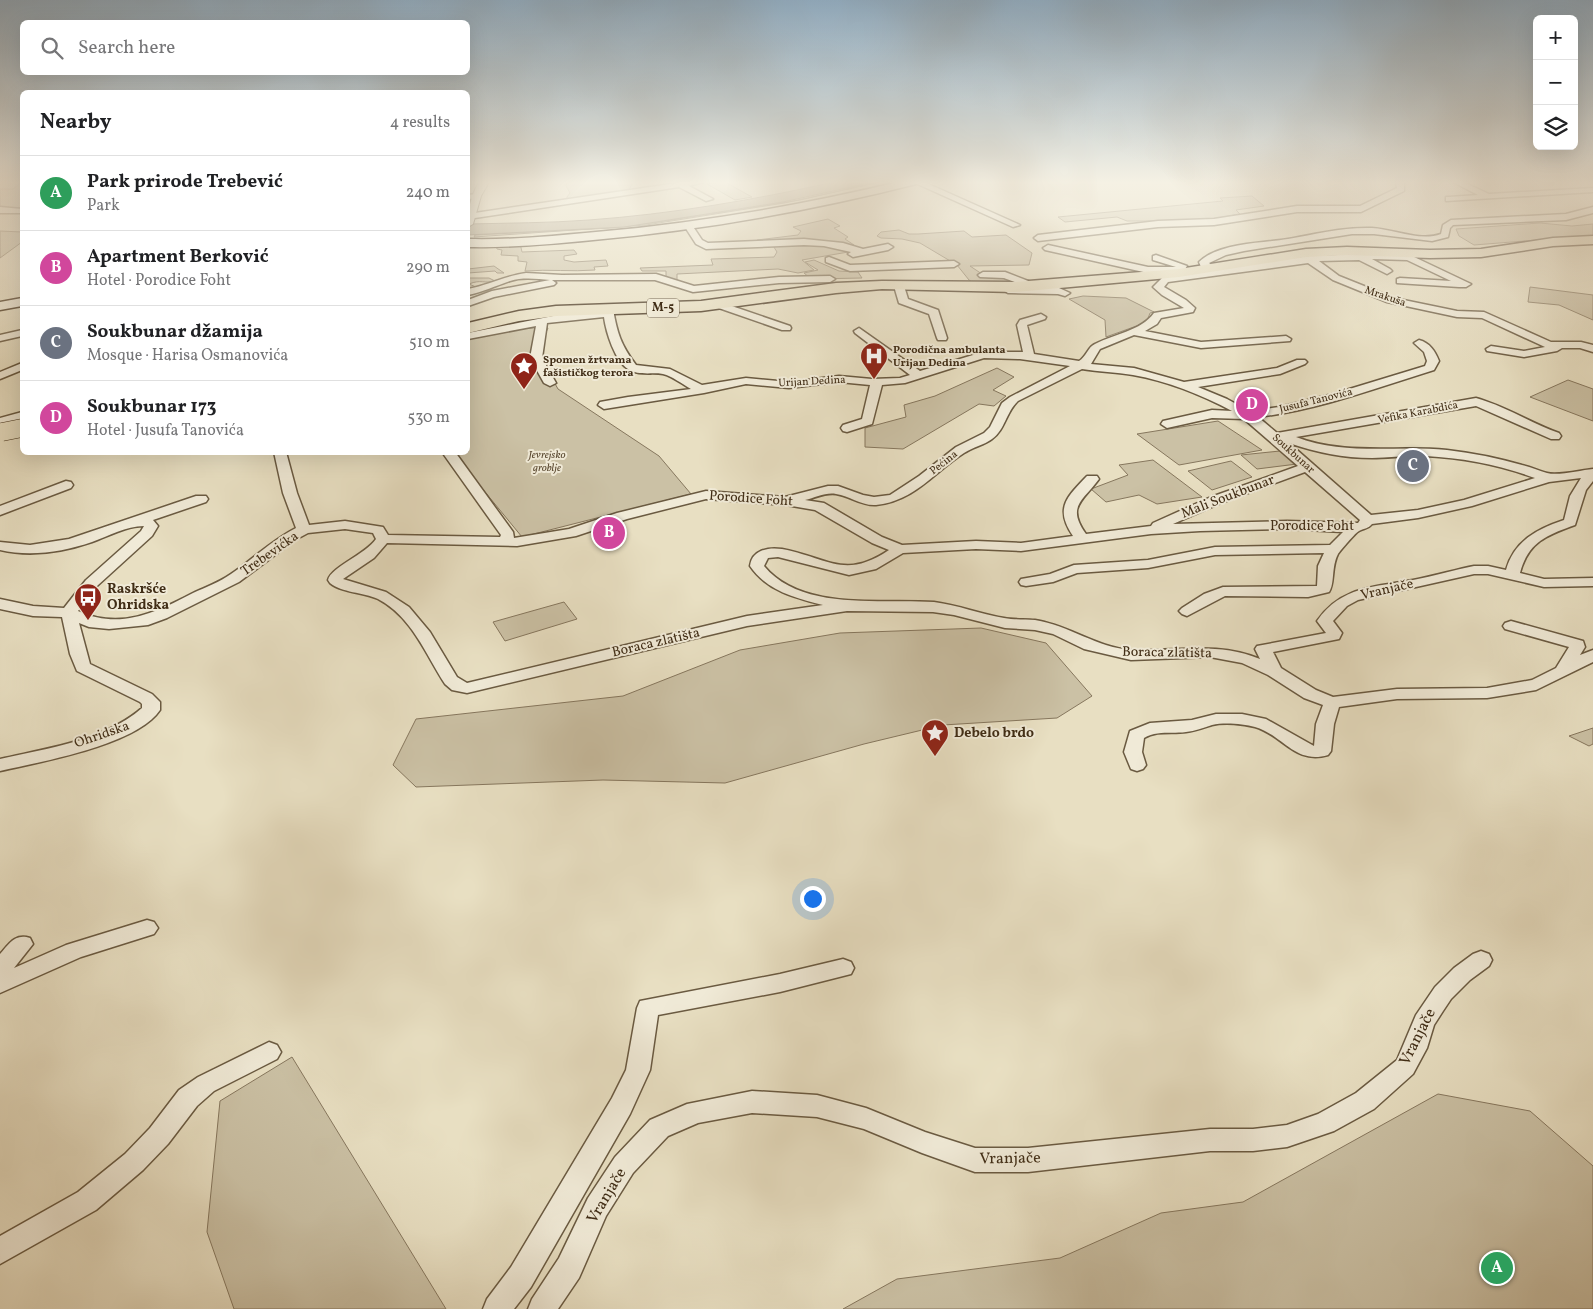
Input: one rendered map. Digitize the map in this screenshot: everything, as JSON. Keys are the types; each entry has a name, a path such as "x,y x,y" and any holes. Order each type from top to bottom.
{"main road":[{"name":"M-5","path":"470,328 519,316 556,311 608,311 717,304 836,288 1032,286 1185,272 1208,265 1306,253 1461,254 1546,243"},
{"path":"0,306 20,302"}],"street":[{"path":"701,243 706,246 785,243"},
{"path":"826,243 862,252"},
{"path":"1208,265 1234,250 1280,243"},
{"path":"888,247 829,260 840,266 850,268 954,264"},
{"path":"1048,248 1148,270 1185,272 1309,259 1332,254 1407,257 1466,284 1400,281"},
{"path":"1360,256 1387,272"},
{"path":"1156,258 1185,272"},
{"name":"Mrakuša","path":"1309,259 1336,278 1380,296 1410,305 1457,314 1477,314 1490,317 1541,342 1556,346 1582,345 1593,349"},
{"path":"1081,365 1087,361 1096,347 1151,324 1158,314 1189,310 1190,308 1186,304 1168,295 1158,287 1165,280 1185,272"},
{"path":"983,274 1005,275 1032,286"},
{"path":"470,292 486,288 517,276 562,278 656,277 693,289 779,280 830,279"},
{"path":"470,302 492,294 546,284 562,278"},
{"path":"899,286 903,301 934,312 942,338"},
{"path":"961,287 1059,291 1065,293"},
{"path":"717,304 786,328"},
{"path":"470,336 542,321 608,311"},
{"name":"Urijan Dedina","path":"608,311 612,334 620,351 632,367 643,370 666,371 695,388 706,389 746,382 790,385 839,378 878,382 901,381 983,355 1030,356 1081,365"},
{"path":"1030,356 1022,325 1028,320 1041,317"},
{"path":"542,321 536,358 550,384"},
{"path":"859,331 919,376"},
{"path":"1134,332 1201,345 1286,339"},
{"path":"0,338 20,333"},
{"name":"Jusufa Tanovića","path":"1167,424 1212,414 1247,415 1279,411 1337,397 1430,368 1433,361 1431,354 1427,348 1419,343"},
{"path":"1491,349 1524,354 1557,348 1556,346"},
{"name":"Soukbunar","path":"1183,386 1280,371 1301,362"},
{"path":"0,367 20,365"},
{"name":"Soukbunar","path":"1081,365 1109,370 1132,371 1183,386 1218,400 1247,415 1278,437 1307,467 1368,520"},
{"name":"Pećina","path":"786,501 828,490 838,490 860,499 874,501 894,498 924,479 960,450 988,436 995,428 1006,406 1014,398 1081,365"},
{"path":"0,376 20,366"},
{"path":"847,428 868,421 878,382"},
{"path":"604,405 619,401 674,396 706,389"},
{"name":"Vefika Karabdića","path":"1278,437 1476,402 1555,436"},
{"path":"1278,437 1294,442 1359,453 1432,452 1460,456 1518,468 1548,478"},
{"path":"281,455 290,493 304,530"},
{"path":"450,455 508,535 506,542"},
{"name":"Mali Soukbunar","path":"1152,530 1216,500 1307,467"},
{"path":"1512,575 1520,551 1531,539 1570,522 1576,496 1588,478 1593,474"},
{"name":"Porodice Foht","path":"383,539 506,542 571,533 622,516 706,495 786,501 819,506 877,540 900,549 984,544 1021,547 1152,530 1200,527 1287,525 1354,528 1363,526 1368,520 1448,508 1548,478 1593,474"},
{"path":"1082,540 1070,524 1068,509 1076,495 1092,478"},
{"path":"0,511 66,485"},
{"path":"0,546 11,549 33,549 58,546 136,522 201,499"},
{"path":"69,613 71,607 83,592 150,529 150,523 136,522"},
{"name":"Trebevićka","path":"0,604 33,611 69,613 88,622 131,624 151,620 234,579 290,537 304,530 330,526 368,527 378,530 383,539"},
{"path":"1200,527 1216,550"},
{"path":"1187,611 1209,597 1223,592 1249,590 1308,592 1324,588 1325,566 1333,549 1354,528"},
{"name":"Boraca zlatišta","path":"383,539 372,552 336,576 335,580 383,596 397,605 413,620 451,680 458,686 467,688 747,621 848,606 933,606 1005,623 1035,625 1058,630 1090,646 1131,655 1210,652 1246,659 1274,671 1310,694 1332,702 1352,702 1397,694 1487,693 1536,685 1593,655"},
{"name":"Boraca zlatišta","path":"848,606 803,595 770,581 757,566 758,560 763,555 781,553 839,570 854,571 877,564 900,549"},
{"path":"1026,582 1053,578 1074,569 1148,564 1192,557 1216,550 1333,549"},
{"name":"Vranjače","path":"1336,608 1341,602 1365,593 1474,570 1488,570 1544,583 1593,582"},
{"path":"1274,671 1263,649 1333,636 1334,633 1325,621 1336,608 1308,592"},
{"name":"Ohridska","path":"0,765 102,738 143,720 151,710 151,702 146,698 83,667 78,654 69,613"},
{"path":"1511,626 1577,644 1577,647 1557,675 1546,695"},
{"path":"1137,765 1134,752 1136,735 1146,728 1194,726 1209,720 1222,719 1260,722 1272,727 1306,750 1316,752 1322,750 1325,724 1332,702"},
{"path":"0,984 74,951 147,928"},
{"path":"0,969 22,944"},
{"name":"Vranjače","path":"542,1309 568,1268 597,1207 624,1165 659,1128 696,1112 752,1102 817,1106 866,1119 922,1142 975,1160 1028,1160 1210,1140 1253,1140 1287,1136 1325,1123 1365,1101 1405,1067 1416,1048 1424,1022 1435,1004 1462,974 1481,960"},
{"path":"497,1309 521,1278 622,1106 638,1070 648,1008 780,983 843,968"},
{"path":"0,1250 86,1201 134,1162 159,1136 188,1098 206,1084 269,1052"}],"green space":[{"path":"0,243 20,243 20,243 0,258"},
{"path":"520,243 522,252 574,250 577,254 564,256 564,260 574,262 606,260 608,266 594,267 595,270 586,271 525,271 527,262 518,261 518,256 501,255 502,250 497,249 496,245"},
{"path":"920,243 1018,243 1032,253 1029,265 970,266 988,278 998,276 1025,283 977,285 969,280 957,265"},
{"path":"1471,243 1498,243 1474,245"},
{"path":"772,244 837,246 854,251 802,260 814,270 798,273 778,269 677,274 677,281 666,277 666,271 642,271 640,268 713,265 711,259 774,257 777,252"},
{"path":"814,260 839,271 858,272 862,278 811,279 804,273 818,270 805,262"},
{"path":"494,266 504,273 497,273 495,271 470,273 470,269"},
{"path":"470,278 489,278 495,281 480,282 470,284"},
{"path":"1530,287 1593,295 1593,320 1559,305 1528,302"},
{"path":"1083,296 1126,298 1154,312 1150,313 1147,321 1142,324 1106,337 1105,320 1069,299"},
{"name":"Jevrejsko groblje","path":"548,328 540,345 544,364 558,389 659,456 691,494 522,537 455,455 470,455 470,337 505,330"},
{"path":"997,368 1014,377 993,390 1006,396 994,406 979,404 903,449 865,447 865,428 906,417 904,405 935,396"},
{"path":"1568,380 1593,389 1593,421 1530,397"},
{"path":"1218,421 1262,450 1179,465 1137,434"},
{"path":"1280,451 1297,464 1257,469 1241,455"},
{"path":"1153,460 1202,497 1157,504 1139,495 1106,502 1091,489 1128,475 1119,465"},
{"path":"1231,461 1252,477 1212,490 1188,471"},
{"path":"564,602 577,619 505,641 493,622"},
{"path":"981,628 1046,643 1092,696 1057,718 943,725 864,744 725,783 603,780 416,787 393,765 416,719 623,696 740,650 840,633"},
{"path":"1593,728 1593,744 1589,746 1569,736"},
{"path":"292,1057 446,1309 234,1309 207,1232 220,1101"},
{"path":"1438,1094 1530,1111 1593,1166 1593,1309 843,1309 897,1279 1060,1258 1161,1213 1243,1202"}],"place":[{"name":"Porodična ambulanta Urijan Dedina","path":"874,380"},
{"name":"Spomen žrtvama fašističkog terora","path":"524,390"},
{"name":"Soukbunar 173","path":"1252,405"},
{"name":"Soukbunar džamija","path":"1413,466"},
{"name":"Apartment Berković","path":"609,533"},
{"name":"Raskršće Ohridska","path":"88,621"},
{"name":"Debelo brdo","path":"935,757"},
{"name":"Park prirode Trebević","path":"1497,1268"}]}
